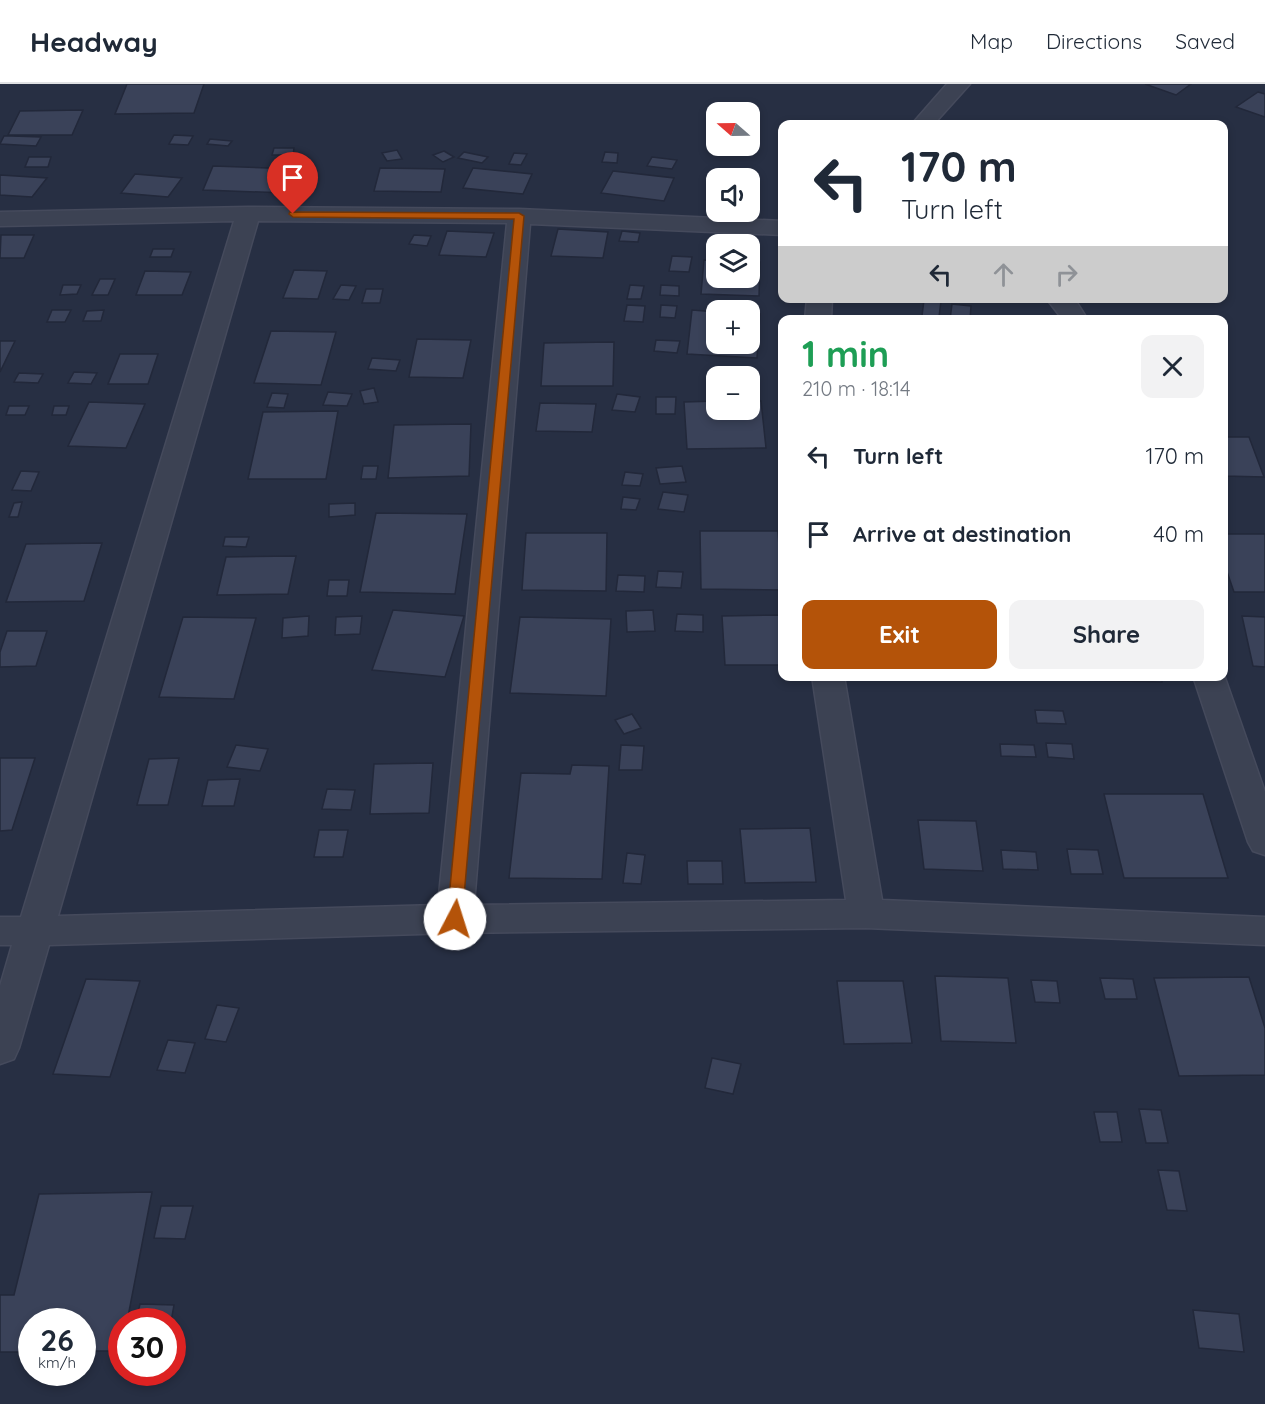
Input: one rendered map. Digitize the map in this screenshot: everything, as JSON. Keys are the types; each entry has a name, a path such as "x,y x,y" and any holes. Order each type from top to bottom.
{"street":[{"path":"927,120 959,84"},
{"path":"0,1048 18,931 248,214"},
{"path":"0,219 248,214 519,216 778,228"},
{"path":"455,919 519,216"},
{"path":"1064,303 1074,315"},
{"path":"829,681 866,914"},
{"path":"1211,681 1265,842"},
{"path":"18,931 455,919 866,914 1265,931"}],"building":[{"path":"127,84 204,84 194,113 115,114"},
{"path":"1145,84 1191,84 1176,95"},
{"path":"1258,92 1265,94 1265,117 1236,107"},
{"path":"83,110 72,135 8,135 20,111"},
{"path":"174,135 193,136 188,145 169,144"},
{"path":"4,136 41,137 36,146 0,144"},
{"path":"210,139 232,141 228,146 207,144"},
{"path":"274,148 294,148 293,155 272,155"},
{"path":"397,150 402,159 387,161 382,153"},
{"path":"444,151 454,157 443,162 433,155"},
{"path":"464,152 488,157 482,163 458,158"},
{"path":"605,152 618,153 617,163 602,162"},
{"path":"514,153 527,154 521,165 509,164"},
{"path":"29,157 51,157 48,167 25,167"},
{"path":"652,157 677,160 672,169 647,166"},
{"path":"213,166 296,169 286,193 203,190"},
{"path":"380,168 445,169 441,192 374,191"},
{"path":"473,168 532,174 523,194 463,188"},
{"path":"613,171 674,178 664,201 601,193"},
{"path":"135,174 182,178 168,197 121,193"},
{"path":"0,175 47,178 32,197 0,195"},
{"path":"558,229 608,232 603,258 551,256"},
{"path":"447,231 494,233 486,257 439,255"},
{"path":"622,231 640,233 638,242 619,241"},
{"path":"1,235 34,235 24,258 0,258"},
{"path":"414,235 431,236 427,246 409,244"},
{"path":"153,249 174,249 171,257 150,257"},
{"path":"672,256 692,257 689,272 669,271"},
{"path":"704,260 706,260 706,288 759,288 759,296 701,294"},
{"path":"294,270 327,271 318,299 283,298"},
{"path":"145,271 191,272 182,295 136,295"},
{"path":"100,279 115,279 108,295 92,295"},
{"path":"63,285 81,285 77,294 60,295"},
{"path":"341,285 356,286 349,300 333,299"},
{"path":"630,285 644,286 641,299 627,299"},
{"path":"661,285 679,286 679,296 660,295"},
{"path":"366,289 383,289 380,303 362,303"},
{"path":"924,303 941,303 939,315 922,315"},
{"path":"952,304 971,306 970,315 951,315"},
{"path":"627,305 645,306 643,322 624,321"},
{"path":"661,305 677,306 675,318 660,317"},
{"path":"52,310 71,310 65,322 47,322"},
{"path":"104,310 101,321 83,321 87,311"},
{"path":"692,310 706,311 706,354 757,354 757,358 687,354"},
{"path":"271,331 336,332 321,385 254,383"},
{"path":"417,339 471,340 463,378 409,377"},
{"path":"656,340 680,341 677,353 654,351"},
{"path":"0,341 15,341 0,372"},
{"path":"614,342 613,386 541,386 544,343"},
{"path":"120,354 158,354 148,384 108,384"},
{"path":"372,358 400,360 396,371 368,369"},
{"path":"74,372 97,373 91,384 68,383"},
{"path":"19,373 43,374 38,383 14,382"},
{"path":"374,388 378,402 364,404 360,391"},
{"path":"328,392 352,394 347,406 323,405"},
{"path":"272,393 288,394 284,408 267,407"},
{"path":"617,394 640,397 635,412 612,410"},
{"path":"656,397 676,397 675,414 656,414"},
{"path":"706,401 706,420 760,420 761,401 766,448 687,449 684,402"},
{"path":"89,402 145,404 126,448 68,446"},
{"path":"540,403 596,404 592,432 536,431"},
{"path":"9,406 29,406 25,415 6,415"},
{"path":"54,406 69,406 66,415 52,415"},
{"path":"338,411 326,479 248,479 263,412"},
{"path":"471,424 469,476 388,478 394,425"},
{"path":"1228,437 1249,437 1264,477 1228,476"},
{"path":"363,466 378,466 376,479 361,479"},
{"path":"682,466 686,482 660,484 656,468"},
{"path":"21,471 39,472 31,491 12,490"},
{"path":"625,472 643,474 640,486 622,485"},
{"path":"663,492 688,495 684,512 658,509"},
{"path":"623,497 640,499 636,510 621,509"},
{"path":"22,502 18,517 9,517 14,503"},
{"path":"355,503 355,515 329,517 329,504"},
{"path":"376,513 467,514 455,594 360,592"},
{"path":"700,531 778,531 778,590 701,589"},
{"path":"526,533 607,533 606,591 522,590"},
{"path":"1228,534 1265,534 1265,592 1234,592 1228,575"},
{"path":"225,537 249,537 246,547 223,546"},
{"path":"102,543 84,601 6,602 26,544"},
{"path":"296,556 288,594 217,595 226,557"},
{"path":"658,571 683,572 681,588 656,587"},
{"path":"618,575 645,576 644,592 616,591"},
{"path":"329,580 349,580 347,596 327,596"},
{"path":"393,610 464,616 445,677 372,670"},
{"path":"653,610 655,631 627,632 626,611"},
{"path":"677,614 703,615 703,632 675,631"},
{"path":"778,615 778,665 725,665 722,616"},
{"path":"309,616 308,636 282,638 283,618"},
{"path":"362,616 360,634 335,635 336,617"},
{"path":"1242,616 1265,617 1265,667 1253,666"},
{"path":"183,617 256,618 234,699 159,697"},
{"path":"520,617 611,619 606,696 510,693"},
{"path":"7,631 47,631 36,666 0,667 0,652"},
{"path":"1035,710 1063,711 1066,724 1037,723"},
{"path":"632,714 641,728 624,734 615,720"},
{"path":"1046,743 1072,744 1074,759 1048,757"},
{"path":"1000,744 1034,745 1036,757 1001,756"},
{"path":"236,745 268,749 260,771 227,767"},
{"path":"621,745 644,746 642,770 619,770"},
{"path":"0,758 35,758 12,830 0,831"},
{"path":"179,758 168,805 137,805 149,759"},
{"path":"433,763 429,813 370,814 374,764"},
{"path":"572,765 609,766 602,879 509,878 521,773 570,774"},
{"path":"240,779 234,806 202,806 208,780"},
{"path":"327,789 355,790 351,810 322,809"},
{"path":"1104,794 1203,794 1228,878 1124,878"},
{"path":"918,820 976,821 983,871 924,869"},
{"path":"810,828 816,882 745,883 740,829"},
{"path":"319,830 348,830 343,857 314,857"},
{"path":"1067,849 1098,850 1103,874 1071,874"},
{"path":"1001,850 1036,852 1038,870 1003,869"},
{"path":"627,853 645,855 641,884 623,883"},
{"path":"687,861 722,861 723,884 688,884"},
{"path":"935,976 1008,978 1016,1043 941,1041"},
{"path":"1249,977 1265,1028 1265,1075 1179,1076 1154,978"},
{"path":"1100,978 1133,979 1137,999 1105,999"},
{"path":"86,979 140,981 110,1077 53,1074"},
{"path":"1031,980 1057,981 1060,1003 1035,1002"},
{"path":"837,981 903,981 912,1043 844,1044"},
{"path":"217,1005 239,1008 226,1042 205,1039"},
{"path":"168,1040 195,1043 185,1073 157,1070"},
{"path":"712,1058 741,1064 733,1094 705,1088"},
{"path":"1139,1109 1161,1110 1168,1143 1146,1143"},
{"path":"1094,1112 1117,1112 1122,1142 1100,1142"},
{"path":"1158,1170 1179,1171 1187,1211 1167,1210"},
{"path":"152,1192 130,1308 108,1308 108,1351 96,1351 96,1308 18,1308 18,1352 0,1352 0,1295 14,1295 39,1194"},
{"path":"161,1206 193,1206 185,1239 154,1238"},
{"path":"140,1304 174,1305 173,1308 139,1308"},
{"path":"1193,1310 1239,1314 1244,1352 1199,1348"}],"route":[{"path":"293,214 519,216 455,919"}]}
